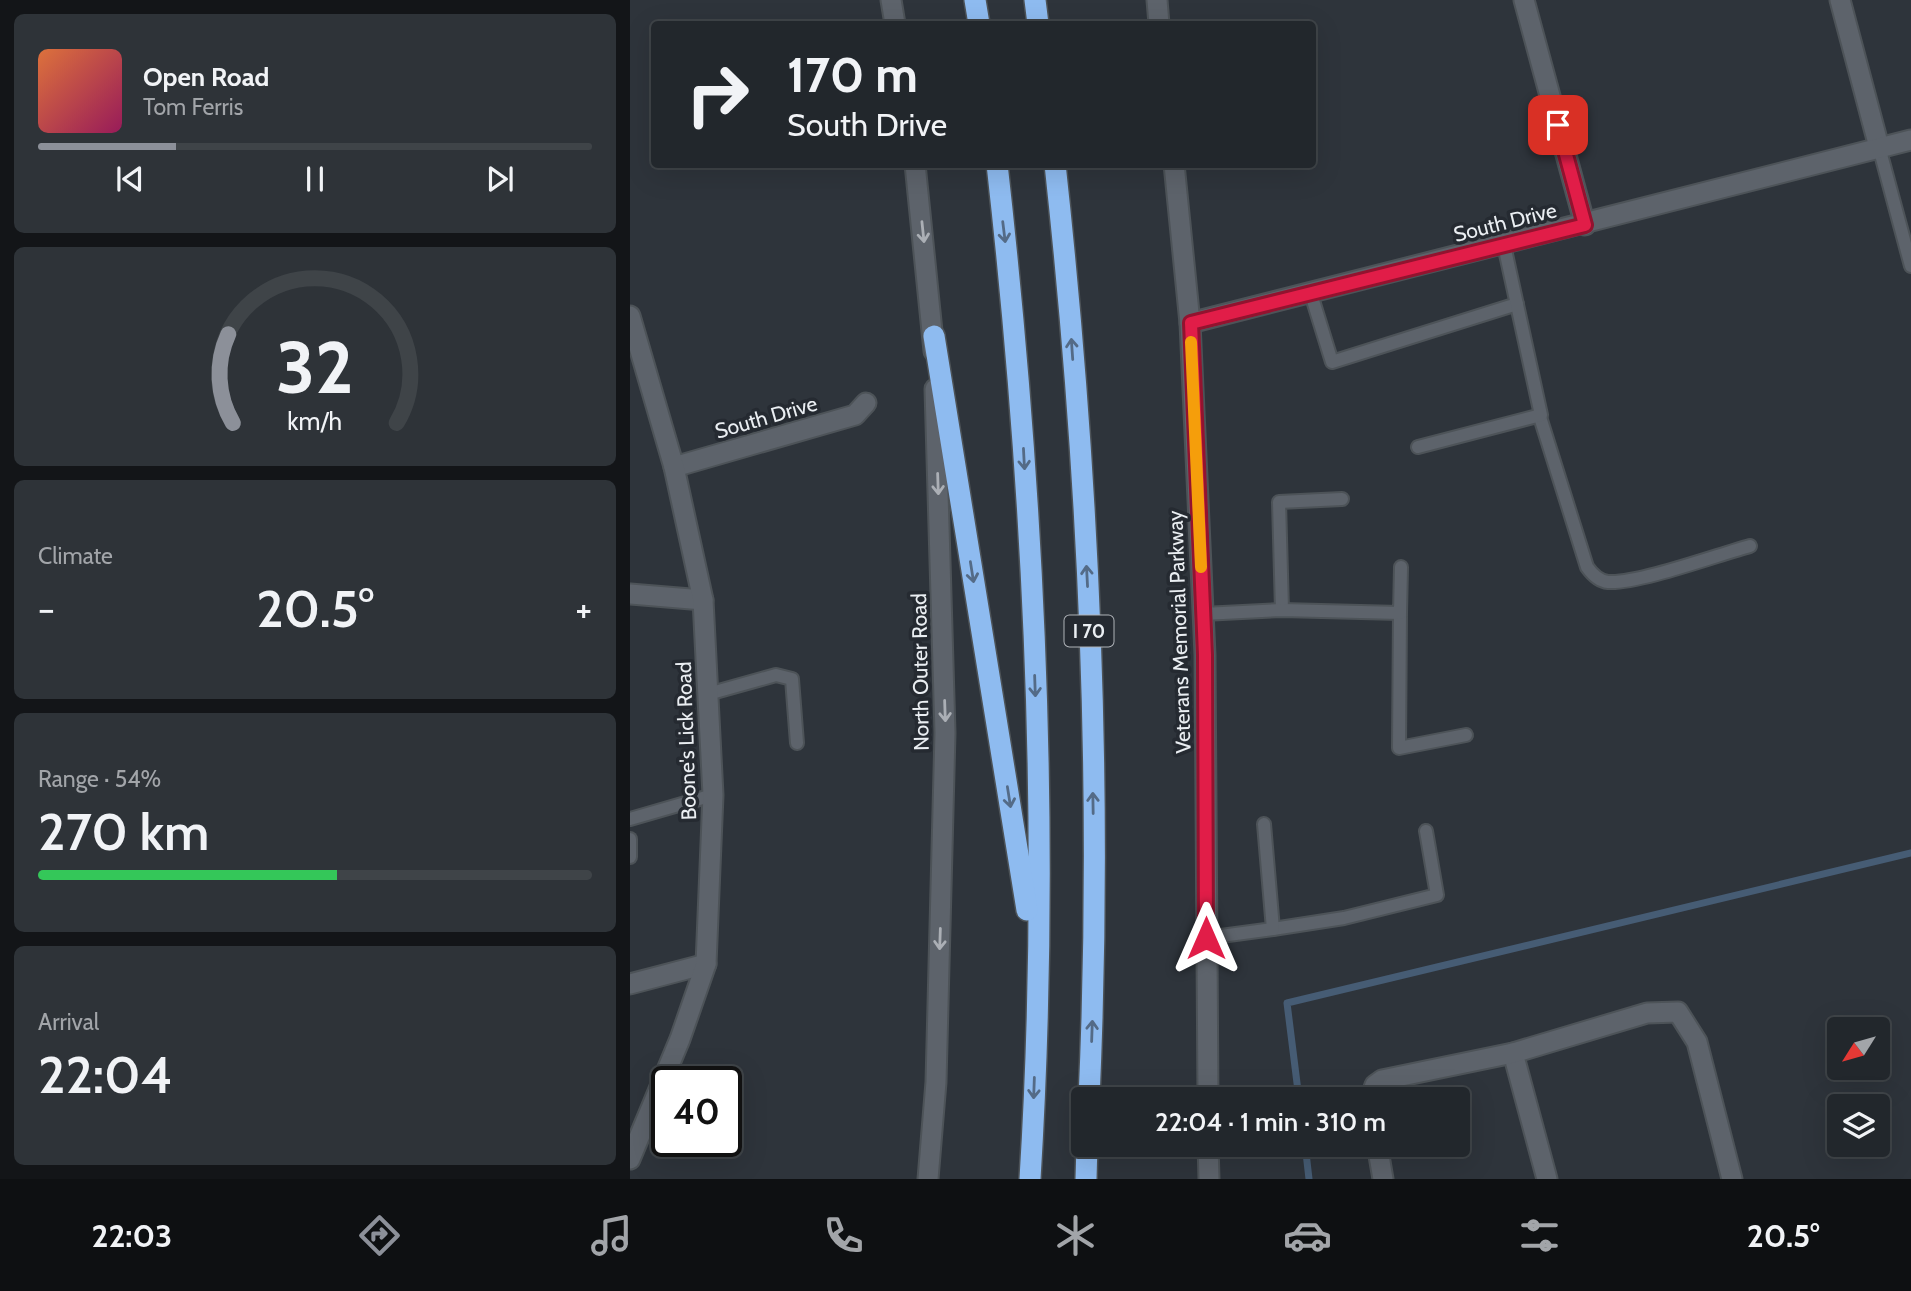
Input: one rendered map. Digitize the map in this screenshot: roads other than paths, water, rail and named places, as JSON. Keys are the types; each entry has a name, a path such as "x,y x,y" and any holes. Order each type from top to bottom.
{"highway":[{"path":"975,0 978,21"},
{"path":"1035,0 1038,21"},
{"name":"I 70","path":"997,168 1022,429 1033,617 1038,794 1037,971 1030,1179"},
{"name":"I 70","path":"1055,168 1079,434 1088,604 1094,812 1094,990 1090,1087"},
{"path":"934,335 1037,971"},
{"path":"1086,1179 1087,1157"}],"street":[{"path":"891,0 894,21"},
{"path":"1157,0 1159,21"},
{"path":"1524,0 1585,225"},
{"path":"1840,0 1879,147"},
{"name":"South Drive","path":"1191,323 1911,140"},
{"name":"North Outer Road","path":"915,168 934,335 946,733 936,1083 928,1179"},
{"name":"Veterans Memorial Parkway","path":"1174,168 1191,323 1203,614 1208,1087"},
{"name":"Boone's Lick Road","path":"630,316 674,467 703,600 713,795 706,964 680,1039 630,1159"},
{"name":"South Drive","path":"674,467 855,415 866,403"},
{"path":"630,594 703,600"},
{"path":"630,984 706,964"},
{"path":"1374,1087 1382,1080 1513,1053 1647,1013 1678,1012 1697,1042 1732,1179"},
{"path":"1513,1053 1547,1179"},
{"path":"1208,1157 1209,1179"},
{"path":"1379,1157 1383,1179"}],"lane":[{"path":"1879,147 1911,266"},
{"path":"1504,245 1540,416 1587,567 1595,577 1606,582 1632,579 1750,547"},
{"path":"1311,294 1332,362 1517,304"},
{"path":"1418,447 1540,416"},
{"path":"1282,610 1279,502 1342,499"},
{"path":"1401,567 1399,748 1466,735"},
{"path":"1203,614 1282,610 1400,613"},
{"path":"708,694 776,675 792,679 797,743"},
{"path":"630,819 713,795"},
{"path":"1264,824 1273,929"},
{"path":"1206,938 1344,918 1437,895 1426,831"},
{"path":"630,839 630,857"}],"waterway":[{"path":"1298,1087 1287,1003 1911,853"},
{"path":"1306,1157 1309,1179"}]}
